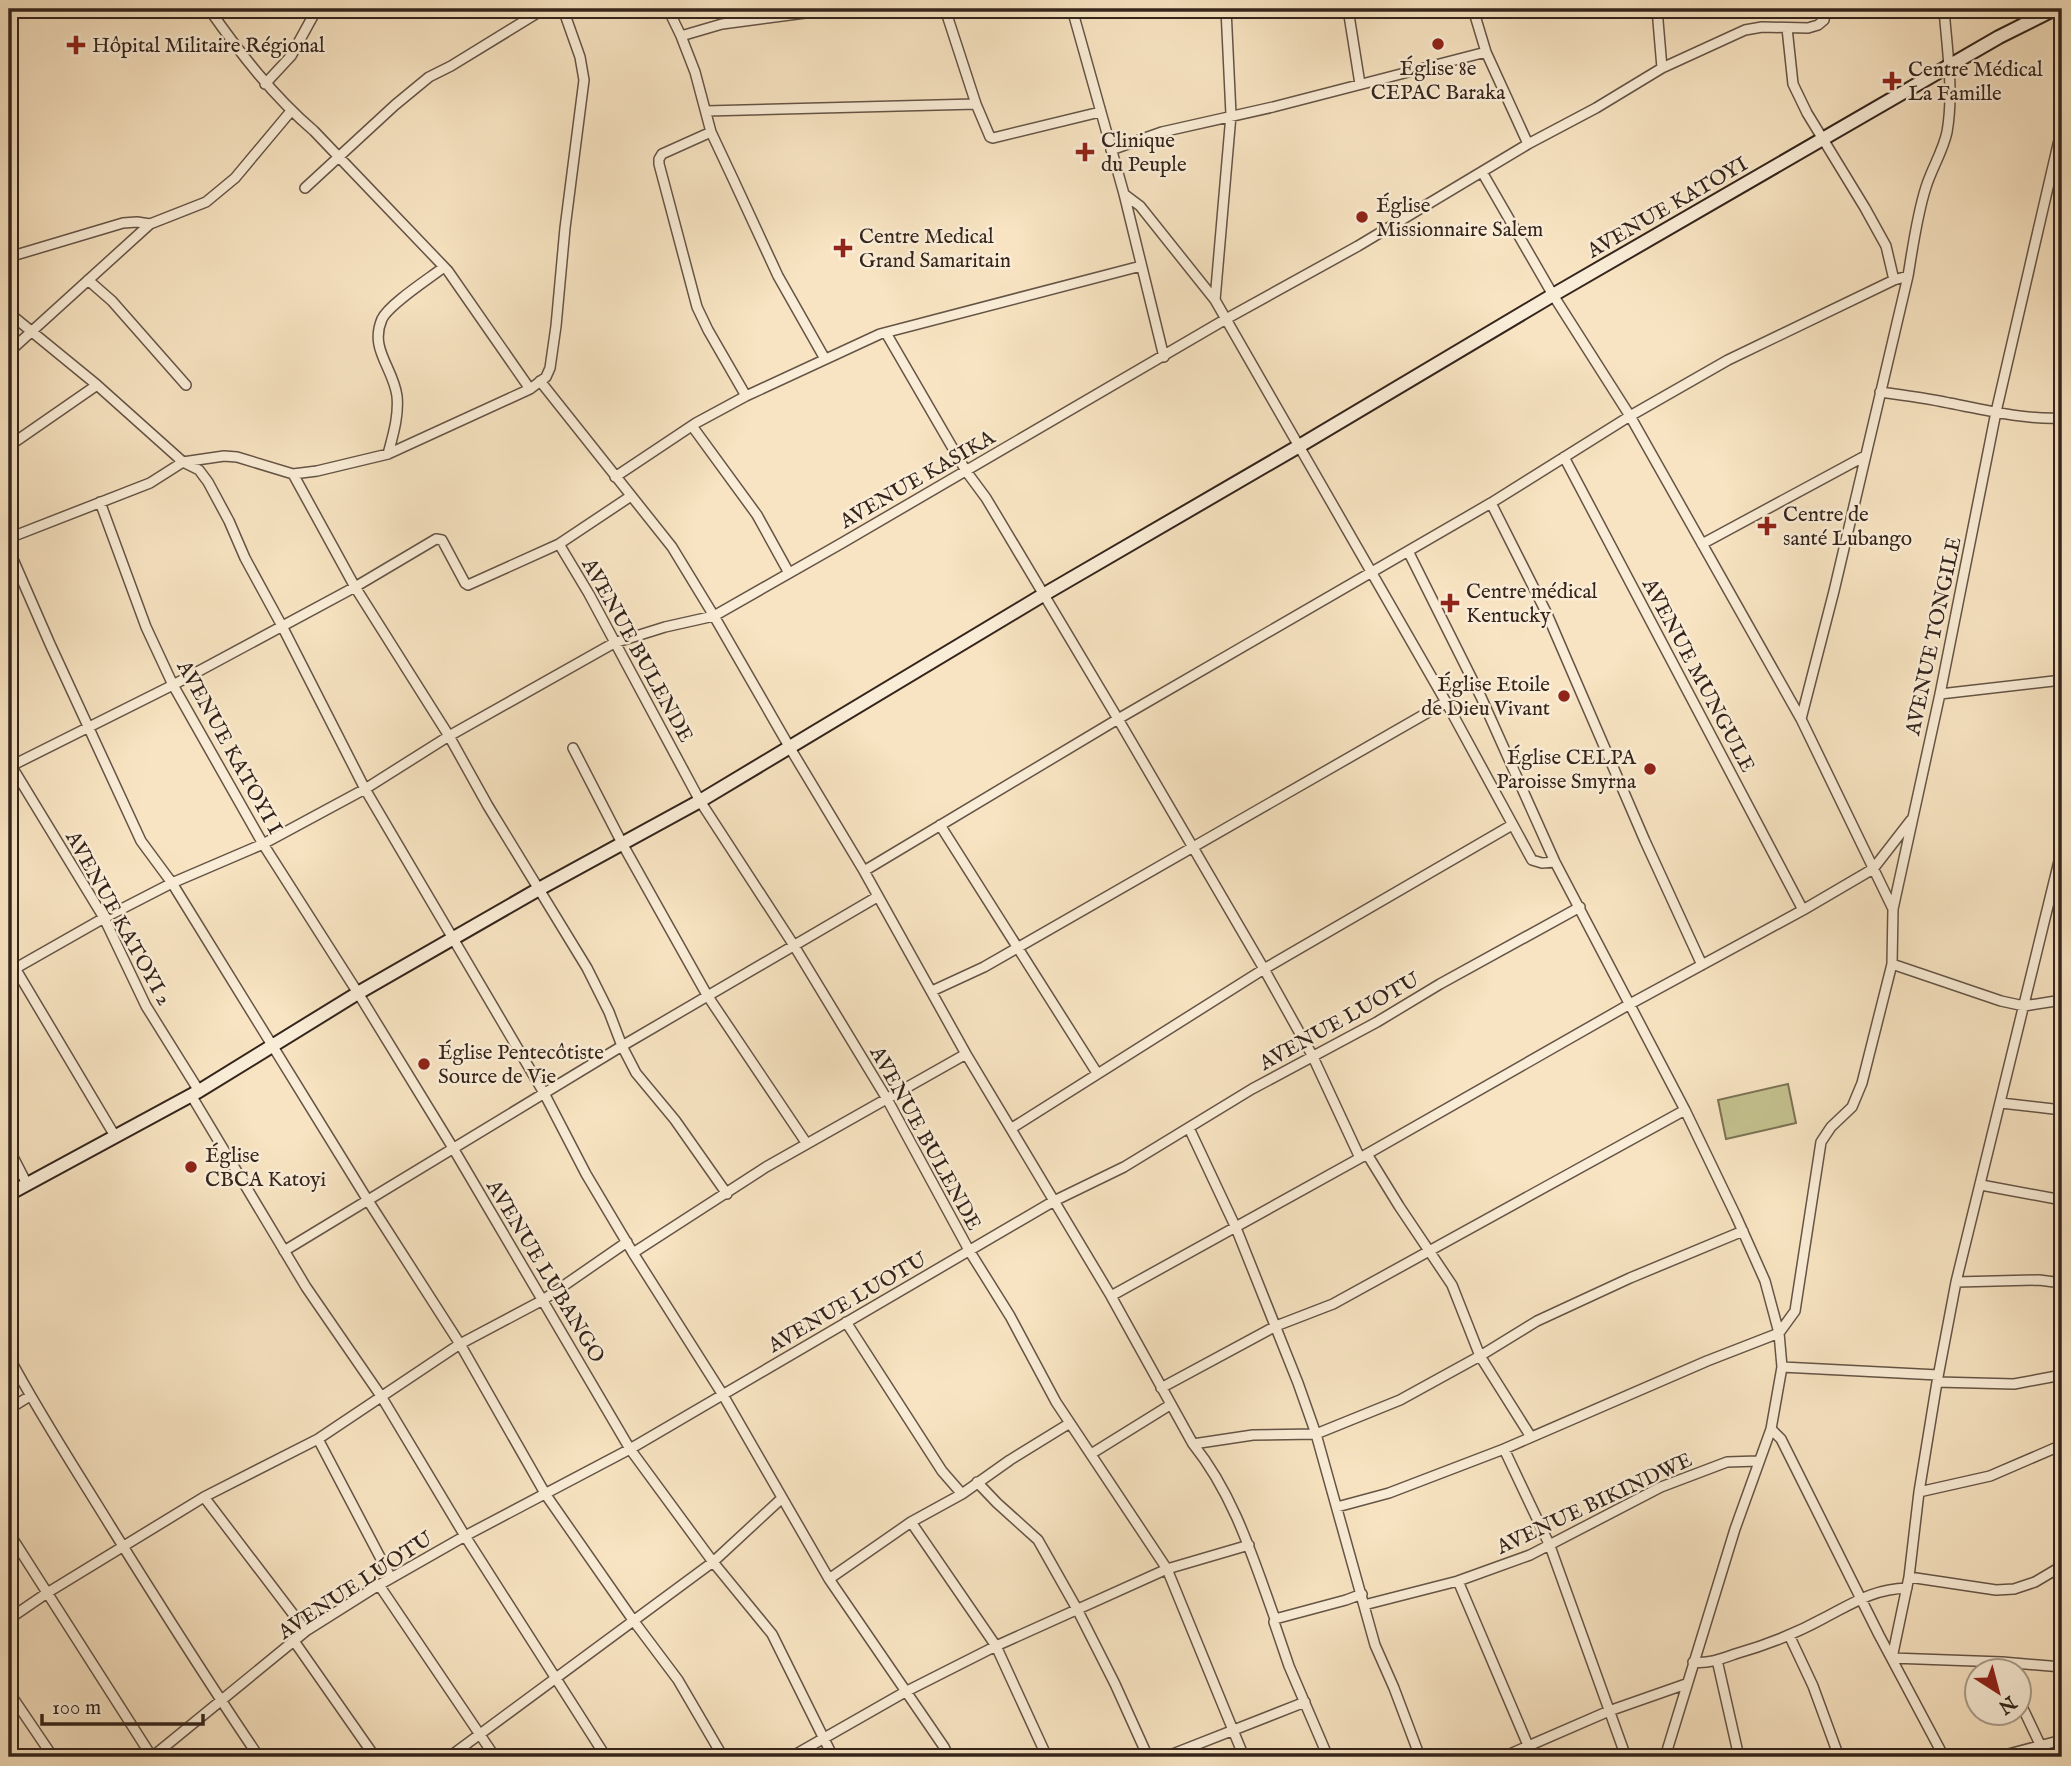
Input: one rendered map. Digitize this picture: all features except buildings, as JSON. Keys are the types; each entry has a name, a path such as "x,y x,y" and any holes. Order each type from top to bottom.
{"street":[{"path":"209,9 265,84 314,131 444,267 530,389"},
{"path":"265,84 291,56 313,16 307,9"},
{"path":"305,188 429,77 544,9"},
{"path":"9,538 150,483 183,462 224,456 237,457 293,474 388,454 530,389 546,377 550,369 556,326 565,228 584,80 580,57 563,9"},
{"path":"668,9 695,72 711,132 778,276 825,359"},
{"path":"681,36 722,24 822,9"},
{"path":"945,9 976,104 988,133 993,138 1100,112"},
{"path":"1072,9 1124,194 1164,357"},
{"path":"1215,300 1231,115 1226,9"},
{"path":"1348,9 1360,85"},
{"path":"1473,9 1486,52 1528,144"},
{"path":"1657,9 1662,68"},
{"name":"AVENUE KASIKA","path":"12,970 172,883 263,844 365,789 449,736 614,643 714,615 1226,319 1358,246 1396,221 1662,68 1745,30 1762,27 1808,28 1818,25 1824,20 1826,9"},
{"path":"1801,719 1834,591 1926,188 1947,133 1949,66 1944,9"},
{"name":"AVENUE KATOYI","path":"9,1195 195,1093 358,993 700,801 1043,595 1553,295 1999,37 2055,9"},
{"path":"1787,28 1793,84 1807,113 1886,246 1894,280"},
{"path":"1111,150 1162,132 1273,107 1486,52"},
{"path":"706,111 976,104"},
{"path":"9,352 150,224 206,202 235,178 291,111"},
{"name":"AVENUE TONGILE","path":"1111,1296 1873,869 1913,817 1996,412 2062,127"},
{"path":"711,132 662,153 659,164 697,306 746,396"},
{"path":"1482,172 1553,295 1630,416 1801,719 1893,909"},
{"path":"1124,194 1140,206 1215,300 1301,445 1532,860 1542,863 1555,862"},
{"path":"9,257 123,223 150,224"},
{"path":"615,477 692,426 746,396 886,333 1141,266"},
{"path":"388,454 398,407 396,392 377,341 379,328 387,312 444,267"},
{"path":"864,871 1118,719 1491,503 1630,416 1728,360 1894,280 1908,276"},
{"path":"89,280 112,301 186,385"},
{"path":"9,313 97,385 183,462 199,470 208,482 365,789 544,1093 586,1174 723,1395 829,1579 949,1757"},
{"path":"886,333 966,471 1000,521 1118,719 1264,969 1312,1055 1363,1156 1452,1285 1480,1356 1531,1437"},
{"path":"540,381 672,547 714,615 864,871 966,1054 1111,1296 1170,1405 1225,1491 1249,1545 1289,1666 1328,1757"},
{"path":"9,446 97,385"},
{"path":"1880,392 1996,412 2045,419 2062,418"},
{"path":"692,426 757,515 789,573"},
{"path":"1702,544 1865,456"},
{"name":"AVENUE MUNGULE","path":"1564,457 1803,910"},
{"path":"293,474 355,587 449,736 599,990 636,1073 675,1120 727,1194"},
{"path":"10,765 173,685 355,587 436,538 442,540 466,585 559,544 631,496"},
{"name":"AVENUE KATOYI I","path":"100,502 145,623 173,685 263,844 358,993"},
{"path":"1491,503 1547,614 1702,965"},
{"name":"AVENUE BULENDE","path":"559,544 589,594 700,801 793,944 887,1099 1056,1402 1167,1569 1244,1757"},
{"path":"9,550 141,841 172,883 460,1344 546,1494 632,1619 678,1679 723,1757"},
{"path":"1408,551 1481,697 1555,862 1685,1110 1743,1231 1765,1281 1779,1333 1782,1367 1771,1429 1758,1461 1693,1662 1665,1757"},
{"path":"1940,694 2062,680"},
{"path":"932,991 984,967 1446,702"},
{"path":"573,748 623,845 708,995 807,1144"},
{"name":"AVENUE KATOYI 2","path":"10,765 104,918 146,1006 284,1251 381,1396 465,1536 606,1757"},
{"path":"1336,1507 1388,1493 1504,1449 1707,1361 1779,1333 1795,1311 1821,1142 1852,1107 1862,1083 1892,964 1893,909 1913,817"},
{"path":"940,825 1097,1073"},
{"path":"1012,1128 1264,969 1512,825"},
{"path":"1892,1658 1909,1577 1937,1379 1956,1282 1982,1185 2062,849"},
{"path":"284,1251 622,1046 877,897"},
{"name":"AVENUE LUOTU","path":"152,1757 294,1641 379,1585 465,1536 630,1449 1054,1201 1124,1167 1252,1089 1580,907"},
{"path":"9,958 12,970 115,1136"},
{"path":"1892,964 2001,1001 2024,1006 2062,1000"},
{"name":"AVENUE LUBANGO","path":"358,993 453,1148 630,1449 713,1562 772,1634 833,1757"},
{"path":"633,1253 766,1167 966,1054"},
{"path":"2001,1102 2062,1110"},
{"path":"1161,1388 1276,1326 1333,1304 1685,1110"},
{"path":"1189,1128 1236,1228 1276,1326 1315,1434 1375,1645 1420,1757"},
{"path":"9,1149 27,1184"},
{"path":"1982,1185 2062,1200"},
{"path":"1193,1444 1253,1435 1315,1434 1400,1399 1480,1356 1537,1321 1630,1278 1743,1231"},
{"path":"9,1619 204,1497 318,1439 460,1344 543,1300 627,1242"},
{"path":"1956,1282 2039,1280 2062,1283"},
{"path":"846,1322 942,1471 962,1494"},
{"path":"9,1357 30,1396 124,1547 221,1702 259,1757"},
{"path":"1782,1367 2014,1384 2062,1375"},
{"path":"9,1409 30,1396"},
{"path":"1091,1454 1170,1405"},
{"path":"829,1579 911,1522 962,1494 1070,1423"},
{"path":"1771,1429 1781,1439 1860,1598 1944,1757"},
{"path":"318,1439 391,1578"},
{"path":"1919,1492 1990,1476 2062,1446"},
{"path":"1504,1449 1549,1546 1626,1757"},
{"name":"AVENUE BIKINDWE","path":"1364,1605 1458,1581 1549,1546 1661,1488 1727,1462 1758,1461"},
{"path":"977,1482 1038,1540 1077,1609 1148,1757"},
{"path":"204,1497 306,1632"},
{"path":"449,1757 632,1619 713,1562 781,1499"},
{"path":"911,1522 996,1646 1047,1757"},
{"path":"9,1533 152,1757"},
{"path":"791,1757 905,1692 996,1646 1167,1569 1249,1545"},
{"path":"1909,1577 1996,1590 2014,1589 2035,1582 2062,1566"},
{"path":"1458,1581 1533,1757"},
{"path":"379,1585 495,1757"},
{"path":"1693,1662 1704,1663 1752,1649 1789,1636 1860,1598 1888,1589 1907,1588"},
{"path":"1275,1619 1362,1594"},
{"path":"1789,1636 1813,1686 1839,1757"},
{"path":"294,1641 375,1757"},
{"path":"1892,1658 1962,1664"},
{"path":"1717,1660 1740,1757"},
{"path":"2032,1667 2062,1667"},
{"path":"1503,1757 1609,1711 1686,1684"},
{"path":"9,1692 53,1757"},
{"path":"1166,1757 1306,1702"},
{"path":"2032,1728 2046,1757"},
{"path":"1997,1757 2062,1740"}],"shaded area":[{"path":"1788,1084 1796,1123 1726,1139 1718,1100"}],"place":[{"name":"Église 8e CEPAC Baraka","path":"1438,44"},
{"name":"Hôpital Militaire Régional","path":"76,45"},
{"name":"Centre Médical La Famille","path":"1892,81"},
{"name":"Clinique du Peuple","path":"1085,152"},
{"name":"Église Missionnaire Salem","path":"1362,217"},
{"name":"Centre Medical Grand Samaritain","path":"843,248"},
{"name":"Centre de santé Lubango","path":"1767,526"},
{"name":"Centre médical Kentucky","path":"1450,603"},
{"name":"Église Etoile de Dieu Vivant","path":"1564,696"},
{"name":"Église CELPA Paroisse Smyrna","path":"1650,769"},
{"name":"Église Pentecôtiste Source de Vie","path":"424,1064"},
{"name":"Église CBCA Katoyi","path":"191,1167"}]}
